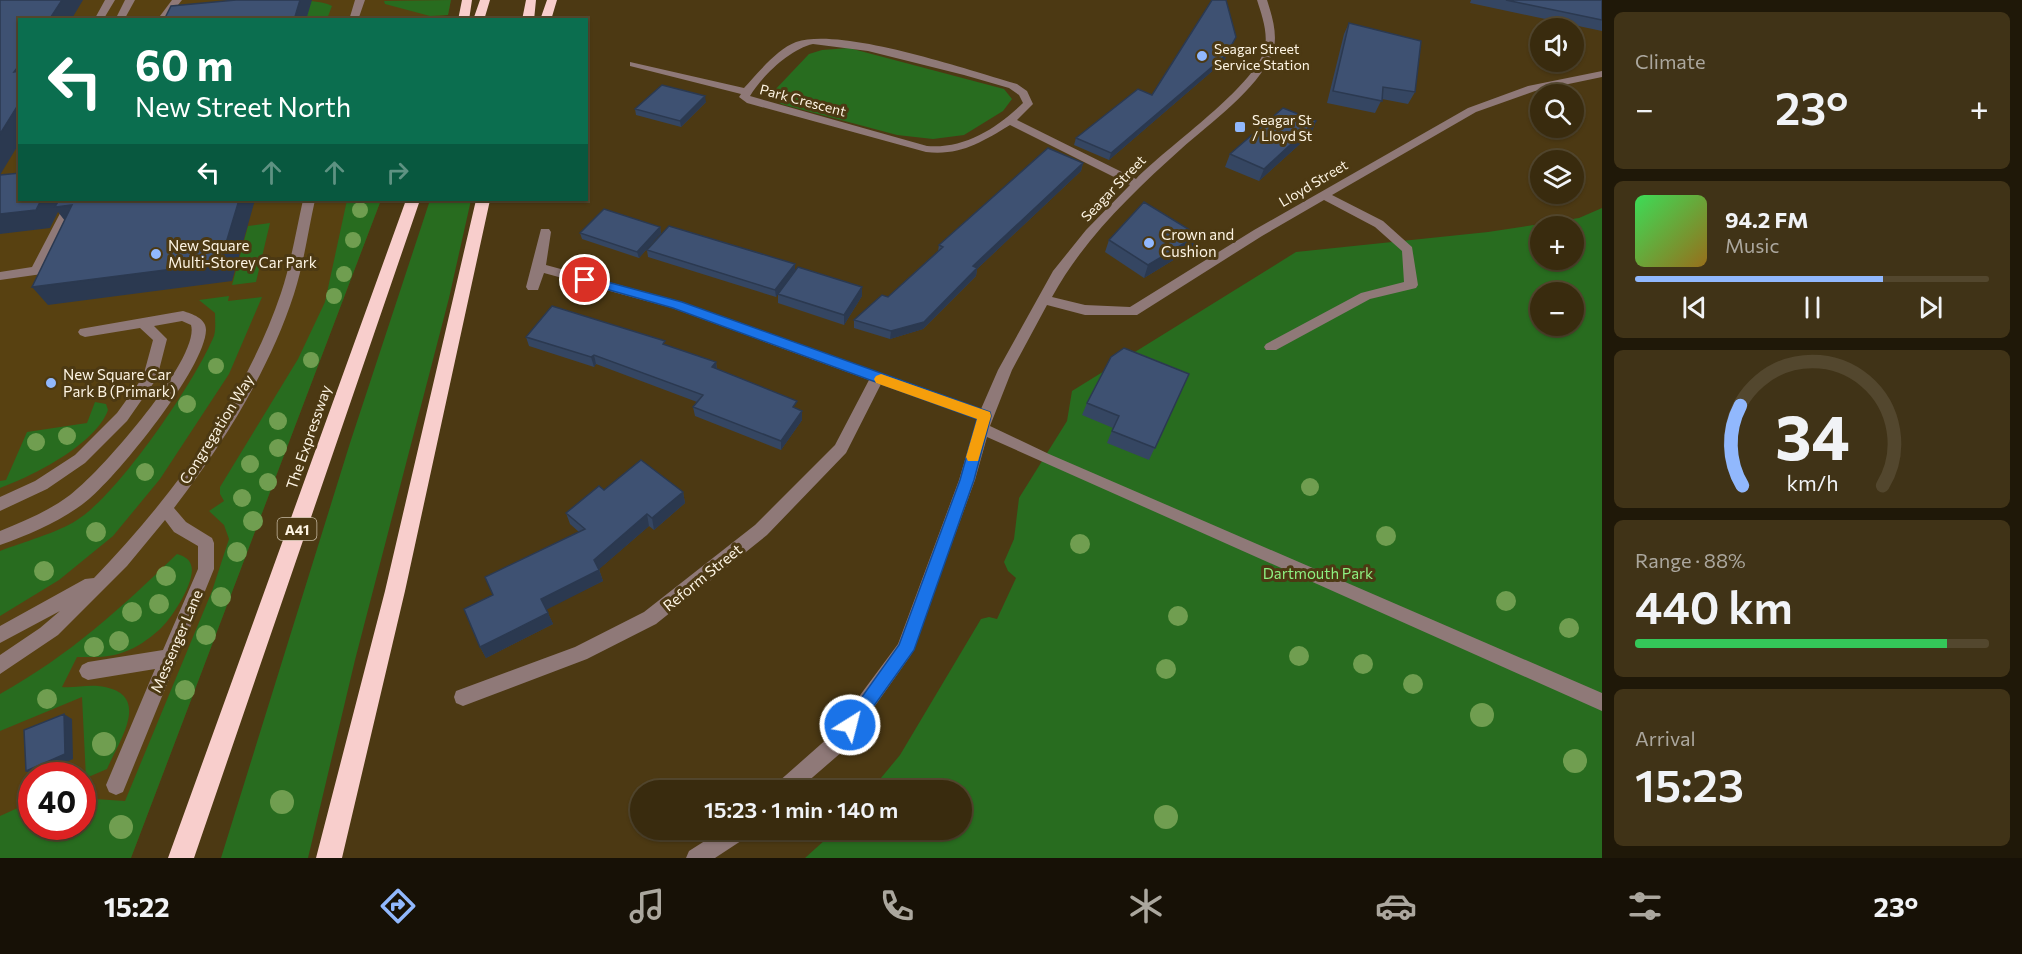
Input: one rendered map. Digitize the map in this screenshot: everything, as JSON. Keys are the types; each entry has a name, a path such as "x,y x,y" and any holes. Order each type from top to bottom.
{"highway":[{"path":"463,18 467,0"},
{"path":"479,18 485,0"},
{"path":"528,18 531,0"},
{"path":"546,18 552,0"},
{"name":"The Expressway","path":"181,858 413,201"},
{"path":"329,858 395,591 483,201"}],"street":[{"path":"99,18 110,0"},
{"path":"120,18 130,0"},
{"path":"163,18 177,0"},
{"path":"354,18 360,0"},
{"name":"Seagar Street","path":"983,422 1005,370 1067,262 1090,233 1137,184 1239,92 1261,64 1268,53 1270,39 1269,23 1262,0"},
{"name":"Park Crescent","path":"809,40 825,41 869,48 1013,86 1023,93 1028,104 1010,121 960,150 945,152 926,149 750,102 744,97 797,45 809,40"},
{"path":"634,64 747,92"},
{"name":"Lloyd Street","path":"1045,300 1085,310 1132,312 1323,195 1472,110 1532,88 1602,74"},
{"path":"1010,121 1137,184"},
{"path":"1270,347 1366,296 1411,285 1408,250 1379,224 1323,195"},
{"path":"0,276 37,271 72,201"},
{"name":"Congregation Way","path":"0,665 51,630 112,572 165,509 245,389 286,297 309,201"},
{"path":"533,287 545,232"},
{"path":"539,267 677,305 877,378 983,422 1602,702"},
{"path":"0,538 42,521 83,495 116,462 166,397 195,345 199,330 196,322 183,316 85,332"},
{"path":"0,504 41,485 80,459 122,417 150,378 160,339 142,323"},
{"name":"Reform Street","path":"464,697 581,653 650,618 761,530 841,449 877,378"},
{"path":"796,780 837,744 905,650 967,480 983,422"},
{"name":"Messenger Lane","path":"116,785 206,569 206,543 180,527 165,509"},
{"name":"Congregation Way","path":"0,635 112,572"},
{"path":"88,671 168,658"},
{"path":"696,858 724,840"}],"shaded area":[{"path":"0,0 451,0 448,15 438,18 18,18 18,201 381,201 131,858 0,858"}],"green space":[{"path":"279,0 315,1 332,6 327,18 305,18"},
{"path":"451,0 448,15 430,16 385,4 384,1"},
{"path":"849,48 1004,89 1012,99 1003,111 964,135 933,139 897,135 781,104 772,93 809,54 822,50"},
{"path":"347,201 381,201 131,858 0,858 0,816 18,808 18,840 96,840 96,799 125,801 212,591 229,539 224,525 209,511 224,501 220,494 220,487 298,359 325,302"},
{"path":"430,201 471,201 449,298 355,660 308,858 221,858 350,443"},
{"name":"Dartmouth Park","path":"1602,208 1602,858 805,858 825,840 972,840 972,780 879,780 900,755 981,619 989,617 997,619 1016,578 1008,571 1004,562 1014,539 1019,498 1067,421 1072,391 1296,252 1530,226 1530,270 1584,270 1584,216"},
{"path":"270,223 256,282 232,285 248,226"},
{"path":"229,296 228,301 262,297 229,374 160,479 113,536 59,580 0,616 0,551 69,525 94,507 113,487 154,436 173,408 214,336 215,313 199,300"},
{"path":"95,402 106,404 108,410 91,435 46,467 0,488 0,481 6,480 27,432 87,423"},
{"path":"177,554 189,561 192,572 187,590 164,625 142,643 124,652 107,656 77,657 62,687 98,686 115,690 125,697 129,707 125,731 107,769 96,774 96,762 85,762 82,697 0,731 0,694 72,647 135,594"}],"building":[{"path":"0,0 62,0 50,18 18,18 18,67 14,72 18,71 18,105 0,134"},
{"path":"236,0 300,0 295,18 165,18 171,6"},
{"path":"1212,0 1226,0 1236,37 1226,55 1111,153 1076,138 1138,89 1152,95"},
{"path":"1506,0 1602,0 1602,20"},
{"path":"1349,23 1421,41 1415,92 1383,87 1382,101 1333,91"},
{"path":"662,85 705,96 680,121 635,109"},
{"path":"1283,108 1316,121 1264,169 1230,154"},
{"path":"1048,148 1083,163 973,266 977,268 924,322 891,331 854,320 882,295 888,297 943,247 939,245"},
{"path":"18,173 18,201 40,201 36,210 0,214 0,175"},
{"name":"New Square Multi-Storey Car Park","path":"58,201 239,201 220,263 32,287 72,205 55,207"},
{"name":"Crown and Cushion","path":"1144,202 1198,235 1148,265 1109,240"},
{"path":"604,209 660,227 637,252 580,233"},
{"path":"669,226 795,264 775,290 647,250"},
{"path":"798,267 862,287 844,315 778,294"},
{"path":"552,306 665,341 663,344 716,362 712,367 797,401 793,407 802,411 781,441 693,407 703,395 594,355 591,357 526,337"},
{"path":"1124,348 1189,374 1155,448 1112,431 1119,416 1087,403 1111,357"},
{"path":"641,460 683,492 652,518 647,514 594,560 599,570 541,599 548,613 480,647 464,609 493,595 485,577 585,529 566,513 599,486 604,490"},
{"path":"64,714 65,754 47,762 26,762 24,730"}],"slow traffic":[{"path":"881,379 985,416 973,457"}],"place":[{"name":"Seagar Street Service Station","path":"1202,56"},
{"name":"Seagar St / Lloyd St","path":"1240,127"},
{"name":"Crown and Cushion","path":"1149,243"},
{"name":"New Square Multi-Storey Car Park","path":"156,254"},
{"name":"New Square Car Park B (Primark)","path":"51,383"}],"route":[{"path":"585,280 677,305 985,416 967,480 905,650 850,725"}]}
